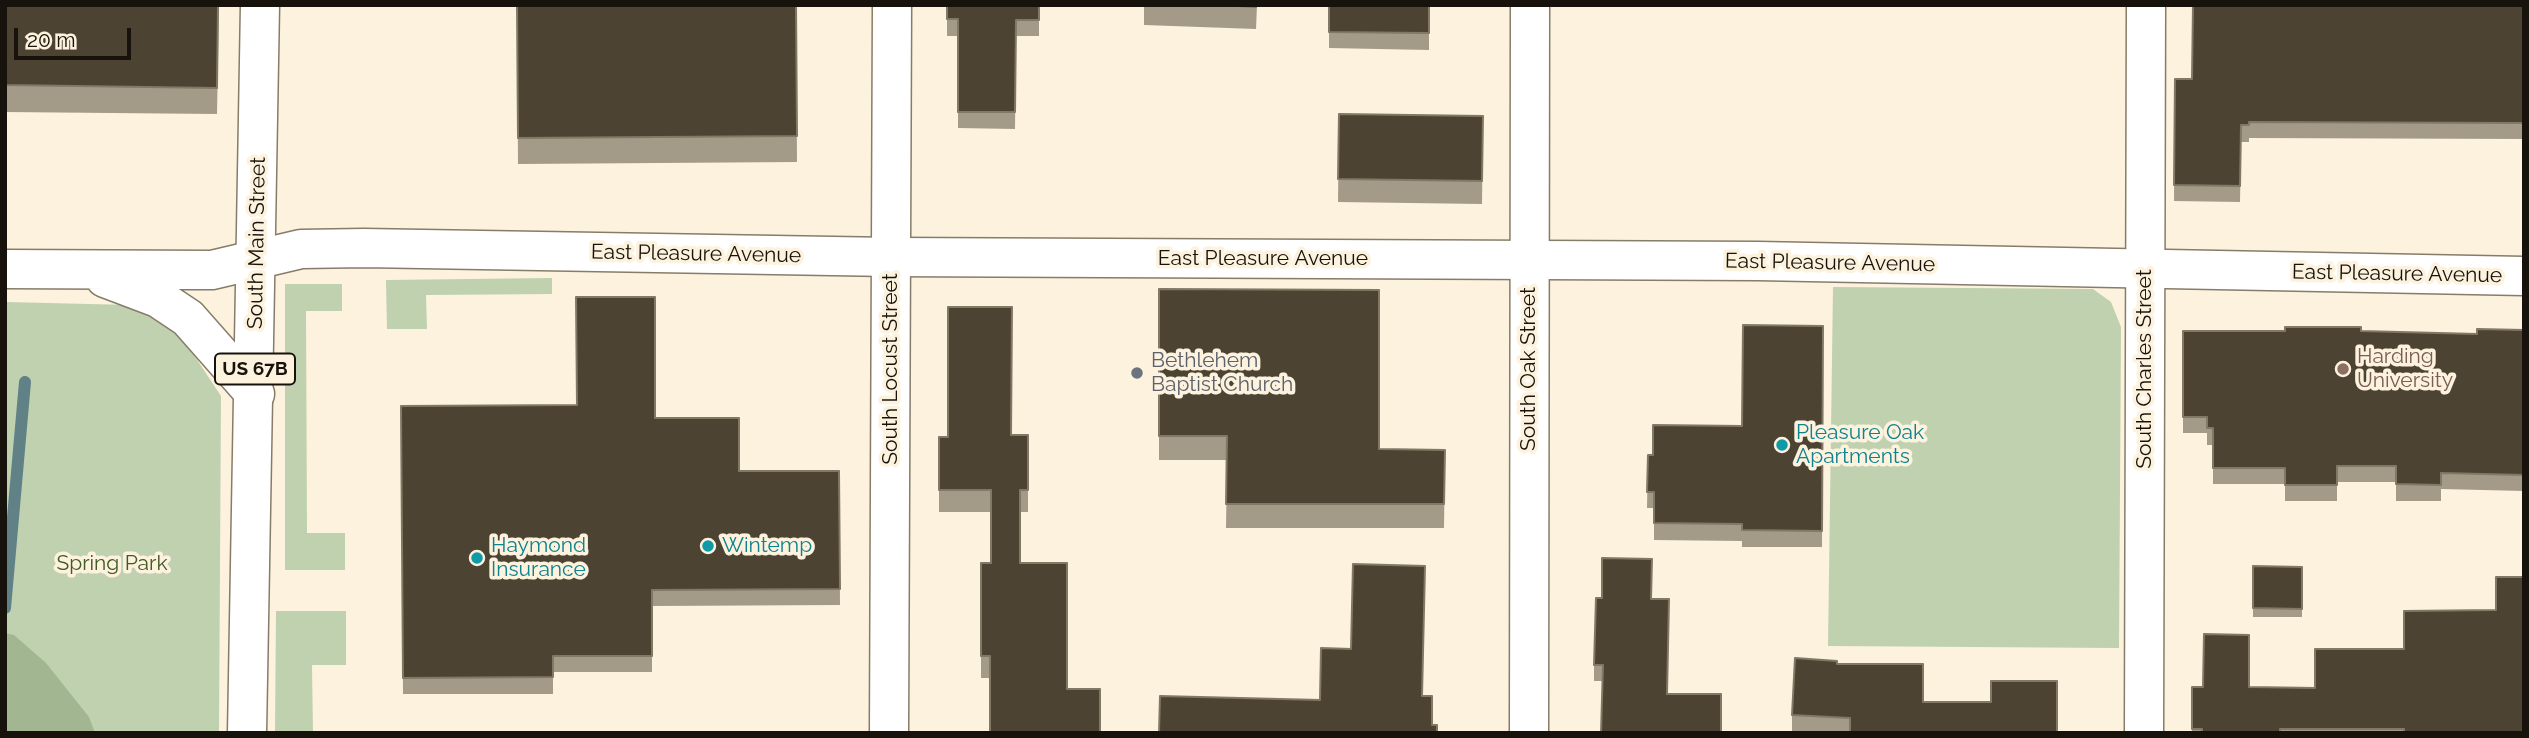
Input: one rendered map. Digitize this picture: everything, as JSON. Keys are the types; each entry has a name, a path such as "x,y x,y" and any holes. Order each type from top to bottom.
{"street":[{"name":"South Main Street","path":"247,733 260,5"},
{"name":"South Locust Street","path":"890,733 892,5"},
{"name":"South Oak Street","path":"1529,733 1530,5"},
{"name":"South Charles Street","path":"2144,733 2146,5"},
{"name":"East Pleasure Avenue","path":"5,269 212,270 301,249 352,248 891,257 1758,261 2524,276"},
{"path":"76,270 120,281 159,298 188,318 255,394"}],"green space":[{"path":"552,278 552,294 426,295 427,329 387,329 386,280"},
{"path":"285,284 342,284 342,311 306,311 307,533 345,533 345,570 285,570"},
{"path":"1833,287 2093,289 2111,302 2121,327 2119,648 1828,646"},
{"name":"Spring Park","path":"5,302 131,305 180,334 221,396 219,733 5,733"},
{"path":"276,611 346,611 346,665 312,665 313,733 275,733"},
{"path":"5,633 14,635 46,663 89,717 95,733 5,733"}],"building":[{"path":"5,5 218,5 217,88 5,85"},
{"path":"517,5 796,5 797,136 518,138"},
{"path":"947,5 1039,5 1039,20 1016,20 1015,112 958,112 958,19 947,19"},
{"path":"1220,5 1256,5 1256,7"},
{"path":"1329,5 1429,5 1429,33 1329,32"},
{"path":"2193,5 2524,5 2524,123 2249,122 2249,125 2241,125 2240,186 2174,185 2175,79 2192,79"},
{"path":"1339,114 1483,116 1482,181 1338,179"},
{"path":"1159,289 1379,290 1379,449 1445,450 1444,504 1226,504 1227,436 1159,436"},
{"path":"576,297 655,297 655,418 739,418 739,471 839,471 840,589 652,590 652,656 553,656 553,677 403,678 401,406 577,405"},
{"path":"948,307 1012,307 1011,435 1028,435 1028,490 1020,490 1020,563 1067,563 1067,689 1100,689 1100,733 990,733 990,656 981,656 981,563 991,563 991,490 939,490 939,437 948,437"},
{"path":"1743,325 1823,326 1822,531 1742,530 1742,524 1654,523 1654,492 1647,492 1648,455 1653,455 1653,425 1742,426"},
{"path":"2285,327 2361,327 2361,331 2477,334 2477,329 2524,330 2524,475 2441,473 2441,485 2396,484 2396,466 2337,466 2337,485 2285,485 2285,468 2213,468 2213,428 2207,428 2207,417 2183,417 2183,331 2285,331"},
{"path":"1602,558 1652,559 1651,599 1669,599 1667,694 1721,694 1721,733 1601,733 1603,665 1594,665 1596,598 1602,598"},
{"path":"1353,564 1425,566 1422,696 1432,696 1432,725 1437,725 1437,733 1159,733 1160,696 1320,700 1321,648 1351,649"},
{"path":"2253,566 2302,567 2302,609 2253,608"},
{"path":"2496,577 2524,577 2524,733 2280,729 2280,733 2202,733 2202,729 2192,729 2192,687 2203,687 2204,634 2249,635 2249,687 2315,688 2315,649 2404,649 2404,611 2496,610"},
{"path":"1795,658 1837,661 1837,664 1923,664 1923,702 1991,702 1991,681 2057,681 2057,733 1850,733 1850,718 1792,715"}],"waterway":[{"path":"5,608 25,382"}],"place":[{"name":"Harding University","path":"2343,369"},
{"name":"Bethlehem Baptist Church","path":"1137,373"},
{"name":"Pleasure Oak Apartments","path":"1782,445"},
{"name":"Wintemp","path":"708,546"},
{"name":"Haymond Insurance","path":"477,558"}]}
